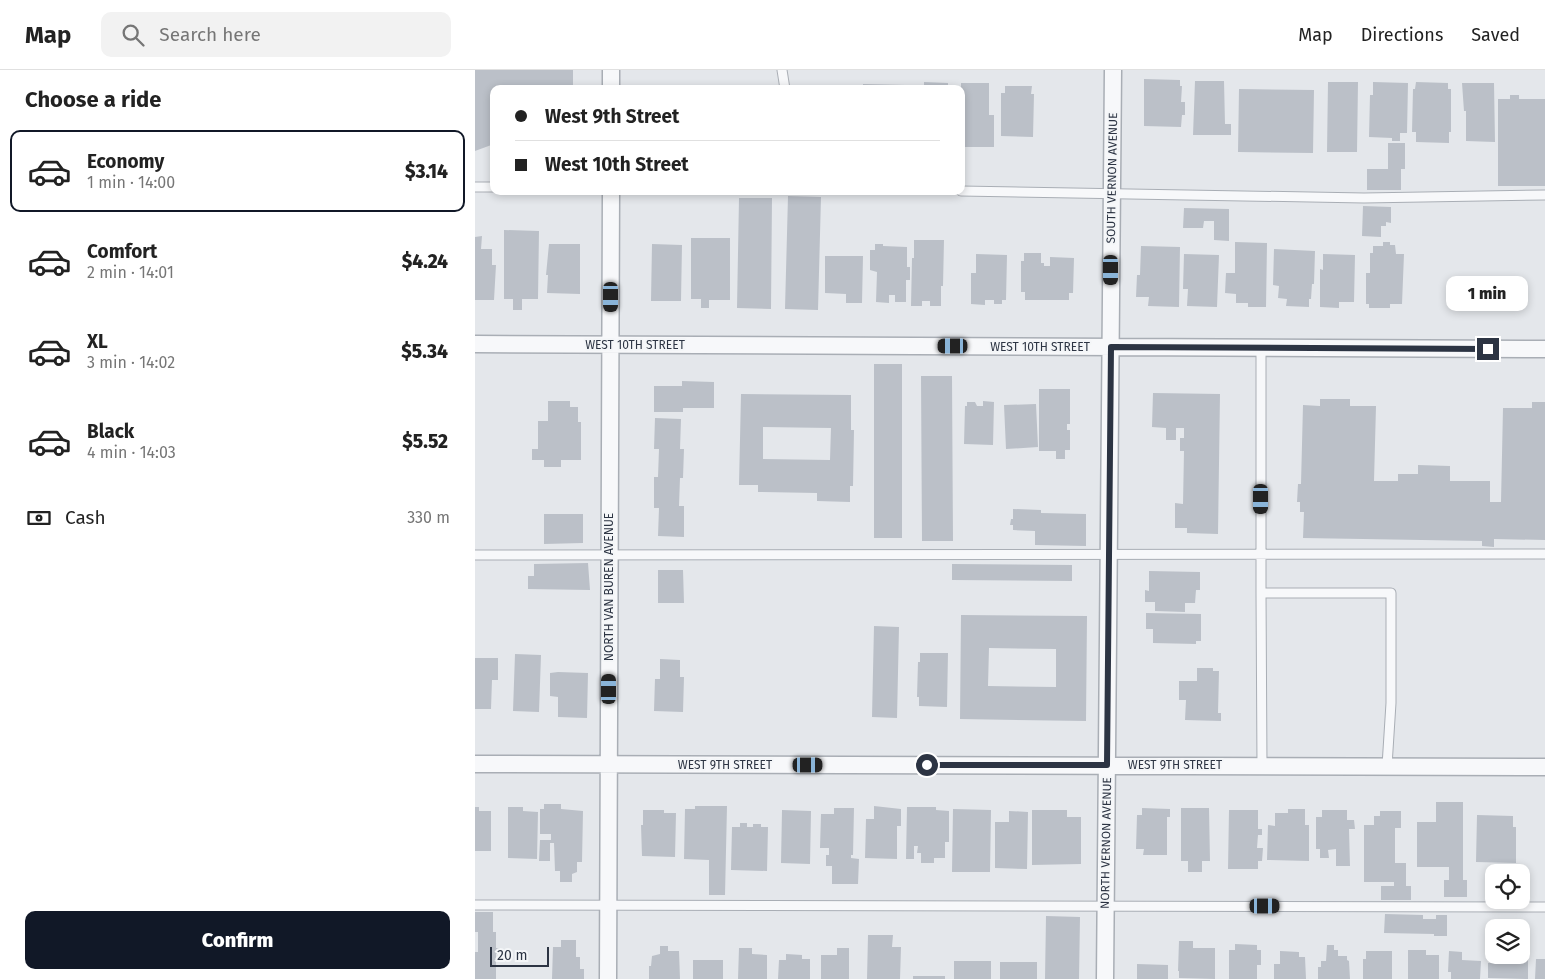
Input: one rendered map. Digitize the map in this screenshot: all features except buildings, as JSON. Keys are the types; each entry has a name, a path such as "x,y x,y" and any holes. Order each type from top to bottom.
{"street":[{"path":"611,70 611,85"},
{"name":"SOUTH VERNON AVENUE","path":"1111,347 1113,70"},
{"name":"NORTH VAN BUREN AVENUE","path":"608,979 611,195"},
{"name":"WEST 10TH STREET","path":"475,344 1545,349"},
{"name":"NORTH VERNON AVENUE","path":"1105,979 1111,347"},
{"name":"WEST 9TH STREET","path":"475,764 1545,767"}],"lane":[{"path":"782,70 784,85"},
{"path":"475,187 490,187"},
{"path":"965,191 1364,198 1545,195"},
{"path":"1261,348 1262,766"},
{"path":"475,554 609,556 1545,554"},
{"path":"1261,593 1391,593 1391,703 1387,766"},
{"path":"475,905 1545,907"}],"route":[{"path":"927,765 1107,765 1111,347 1488,349"}]}
